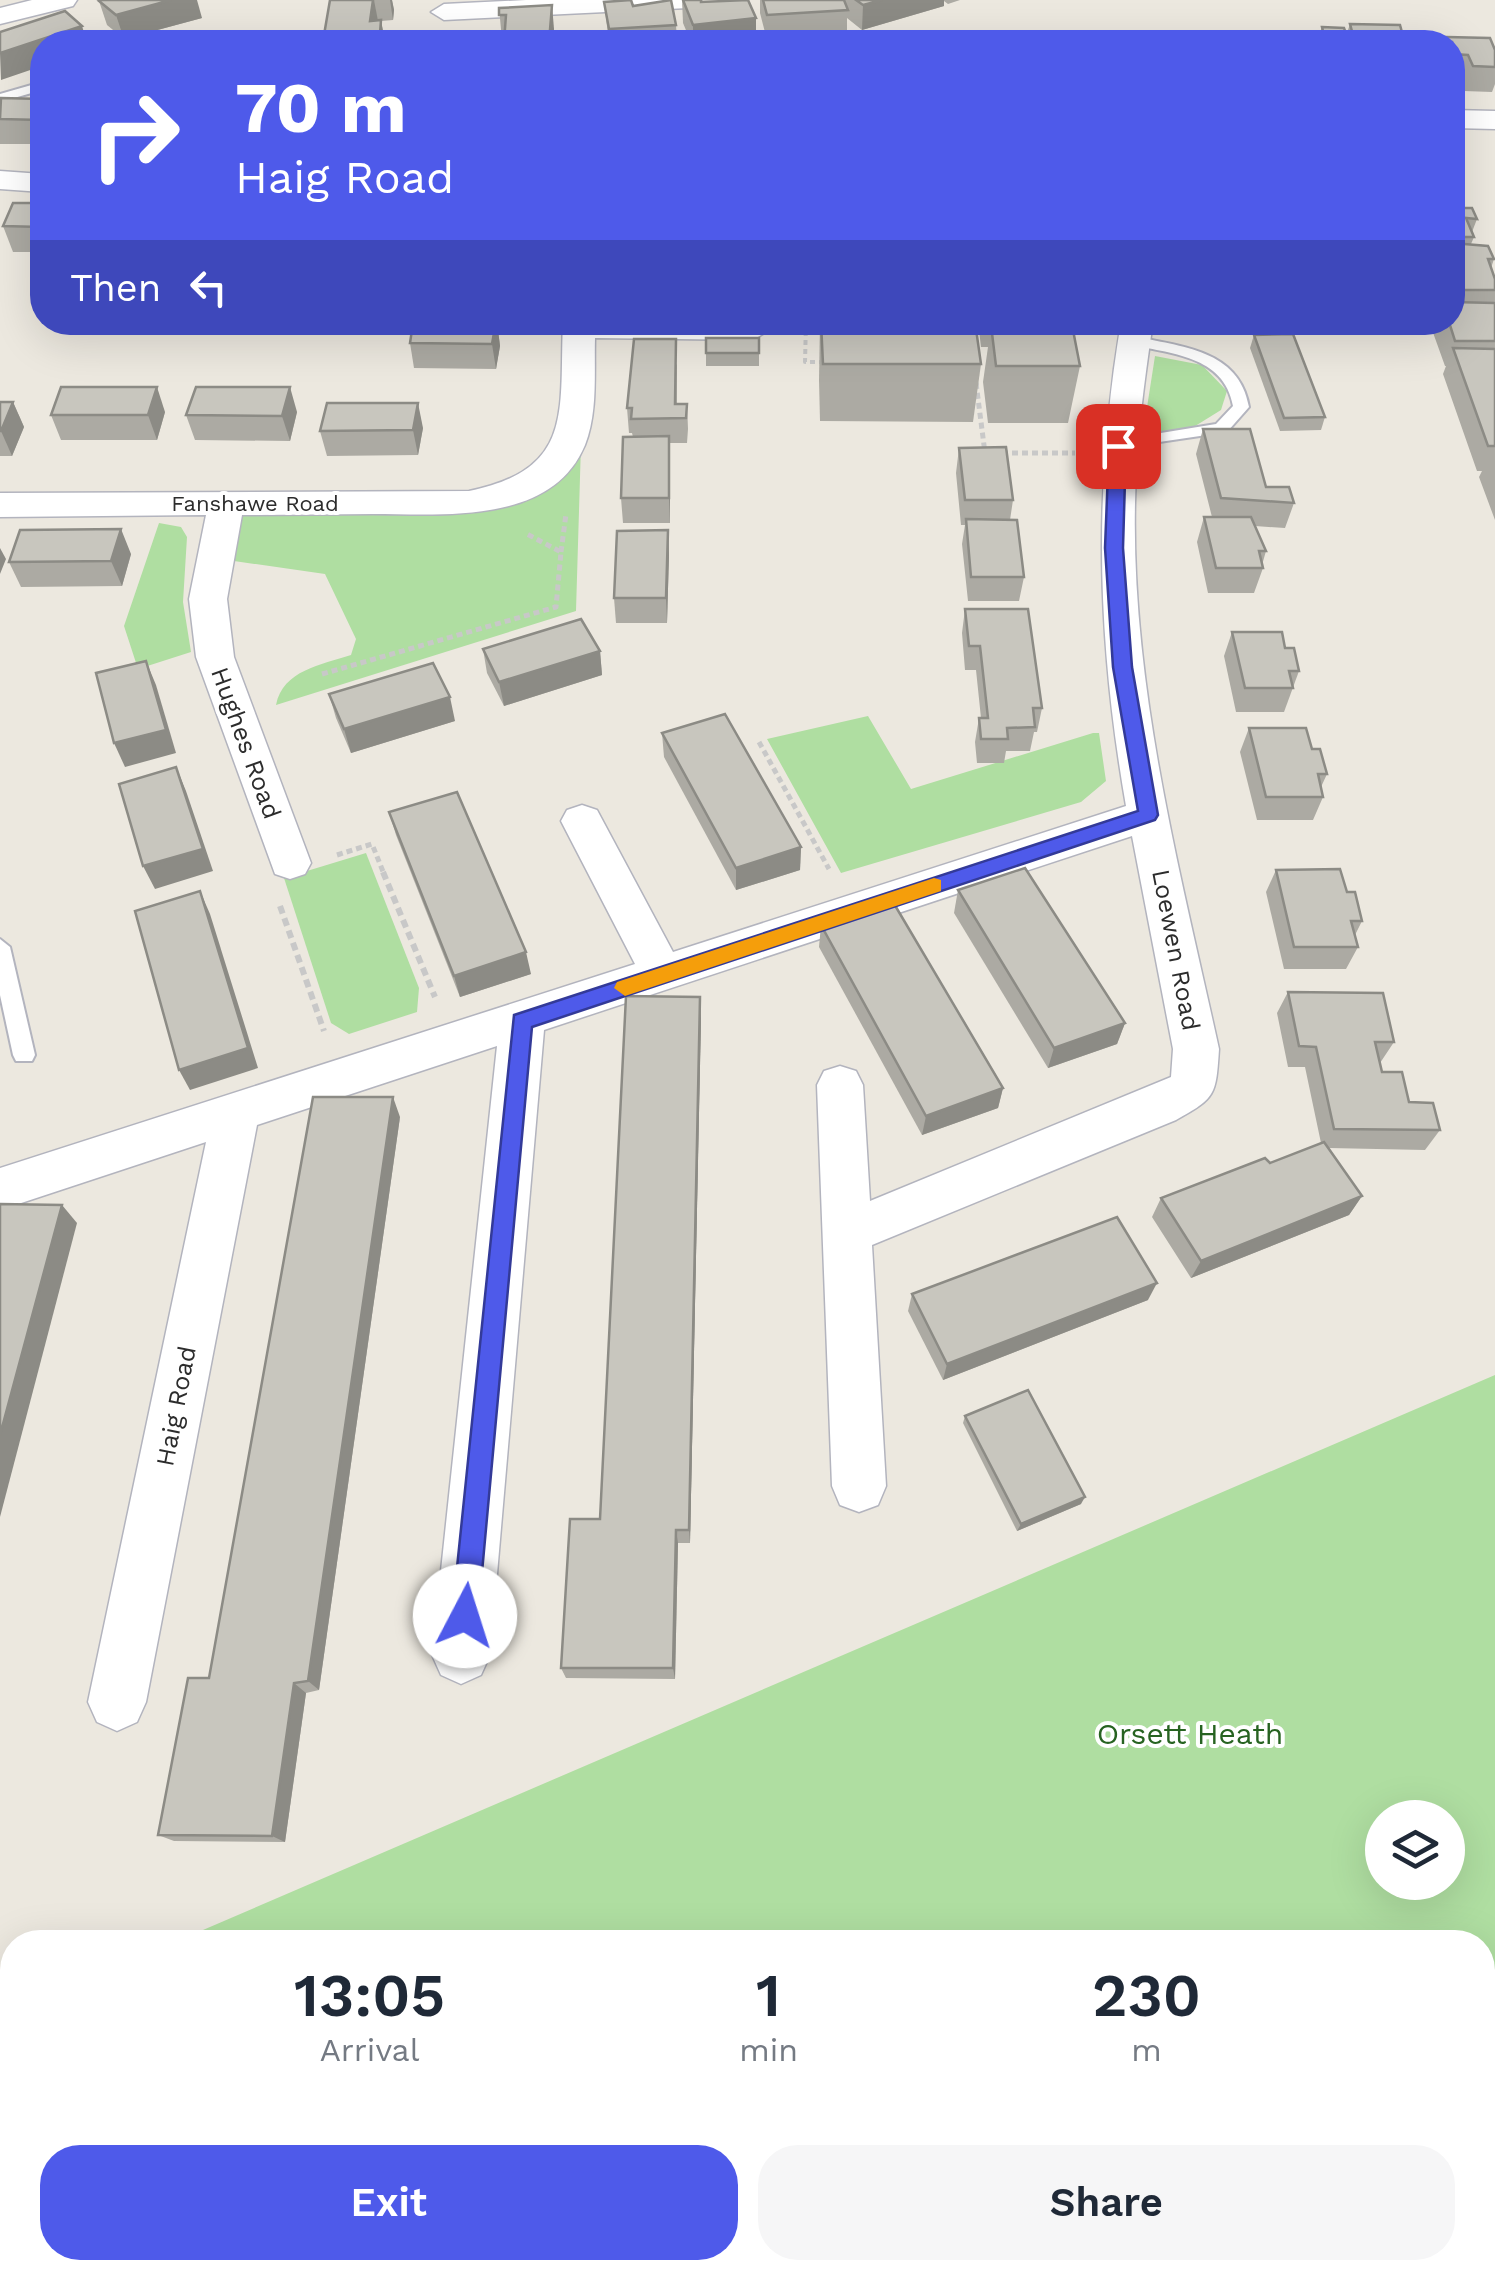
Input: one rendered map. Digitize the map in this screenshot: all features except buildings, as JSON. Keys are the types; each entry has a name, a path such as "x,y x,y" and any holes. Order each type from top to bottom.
{"street":[{"path":"0,16 64,0"},
{"path":"445,6 688,0"},
{"path":"1465,122 1492,128"},
{"path":"0,180 30,181"},
{"path":"515,514 555,471 573,439 578,335"},
{"name":"Loewen Road","path":"848,1232 1159,1106 1193,1088 1196,1049 1122,667 1114,548 1099,449 1134,335"},
{"name":"Hughes Road","path":"227,502 208,599 215,657 296,872"},
{"name":"Fanshawe Road","path":"0,505 469,502 515,514"},
{"path":"0,1189 1148,815"},
{"path":"582,821 663,975"},
{"path":"461,1656 522,1022"},
{"path":"840,1085 859,1486"},
{"name":"Haig Road","path":"117,1702 236,1110"}],"lane":[{"path":"0,98 30,89"},
{"path":"1099,449 1221,428 1241,407 1240,387 1220,362 1144,335"},
{"path":"0,947 24,1055"}],"path":[{"path":"806,335 805,362 843,362"},
{"path":"974,362 985,454 1099,449"},
{"path":"322,674 556,607 561,552 515,514"},
{"path":"760,742 832,874"},
{"path":"327,1042 296,872 372,844 437,1002"}],"green space":[{"path":"1155,356 1202,365 1227,391 1221,410 1192,428 1143,433"},
{"path":"581,444 576,611 276,705 280,693 295,676 351,655 356,639 325,574 234,561 237,512 469,509"},
{"path":"159,523 181,527 187,537 183,602 191,652 138,669 124,626"},
{"path":"868,716 911,789 1093,733 1099,733 1106,781 1081,802 841,873 767,739"},
{"path":"366,853 419,988 417,1012 349,1034 331,1023 284,878"},
{"name":"Orsett Heath","path":"1495,1375 1495,1930 203,1930"}],"slow traffic":[{"path":"625,988 934,886"}],"route":[{"path":"465,1616 522,1022 1148,815 1122,667 1114,548 1118,446"}]}
